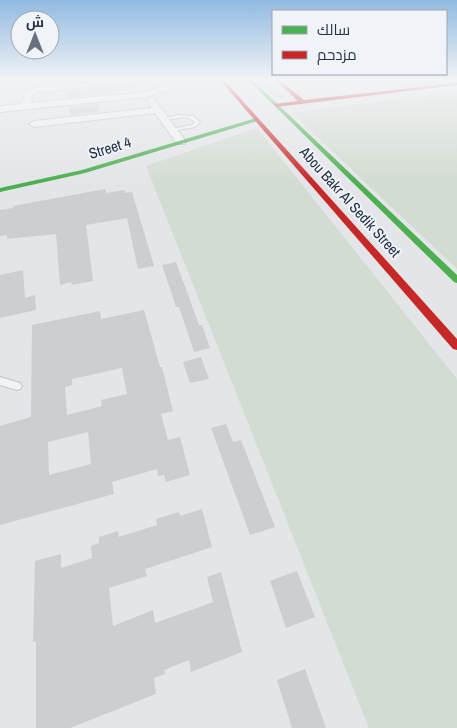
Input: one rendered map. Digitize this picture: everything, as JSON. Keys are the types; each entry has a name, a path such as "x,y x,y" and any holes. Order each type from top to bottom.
{"street":[{"path":"34,124 131,113"},
{"path":"159,113 181,142"},
{"name":"Abou Bakr Al Sedik Street","path":"250,113 457,346"},
{"name":"Abou Bakr Al Sedik Street","path":"284,113 457,280"},
{"name":"Street 4","path":"0,190 67,176 256,120"}],"lane":[{"path":"164,119 189,116 194,117 198,122 193,126 173,130"},
{"path":"0,381 17,386"}],"shaded area":[{"path":"292,113 457,113 457,269"},
{"path":"257,128 457,379 457,728 369,728 146,166"}],"building":[{"path":"70,113 90,113 70,115"},
{"path":"105,189 106,193 125,190 125,193 132,192 154,266 138,269 127,218 86,225 93,281 72,285 71,282 60,285 56,234 7,239 7,235 0,236 0,210"},
{"path":"176,262 199,325 202,325 210,348 194,352 179,307 176,307 162,265"},
{"path":"23,270 25,298 35,295 36,310 0,318 0,275"},
{"path":"144,310 160,367 162,367 173,411 161,414 168,440 180,437 190,475 166,482 164,475 158,476 157,469 112,482 114,494 0,525 0,426 31,417 32,325 100,311 101,319","holes":["122,368 127,394 101,400 102,406 67,415 65,387 72,385 72,379","88,432 91,464 49,475 48,442"]},
{"path":"201,357 209,379 190,383 183,362"},
{"path":"226,424 233,442 241,440 275,527 250,535 211,428"},
{"path":"202,509 212,547 145,569 147,576 109,588 113,626 153,610 155,623 213,602 207,577 221,572 242,652 191,672 189,660 164,670 165,674 154,678 156,694 70,728 36,728 36,641 33,642 35,561 61,554 61,568 92,558 91,546 99,543 99,537 118,531 119,537 157,525 156,519 179,512 180,516"},
{"path":"297,571 315,617 286,628 270,581"},
{"path":"305,669 326,728 292,728 277,680"}],"traffic: fast":[{"path":"284,113 457,280"},
{"path":"0,190 83,172 256,120"}],"traffic: jam":[{"path":"251,113 457,346"}]}
